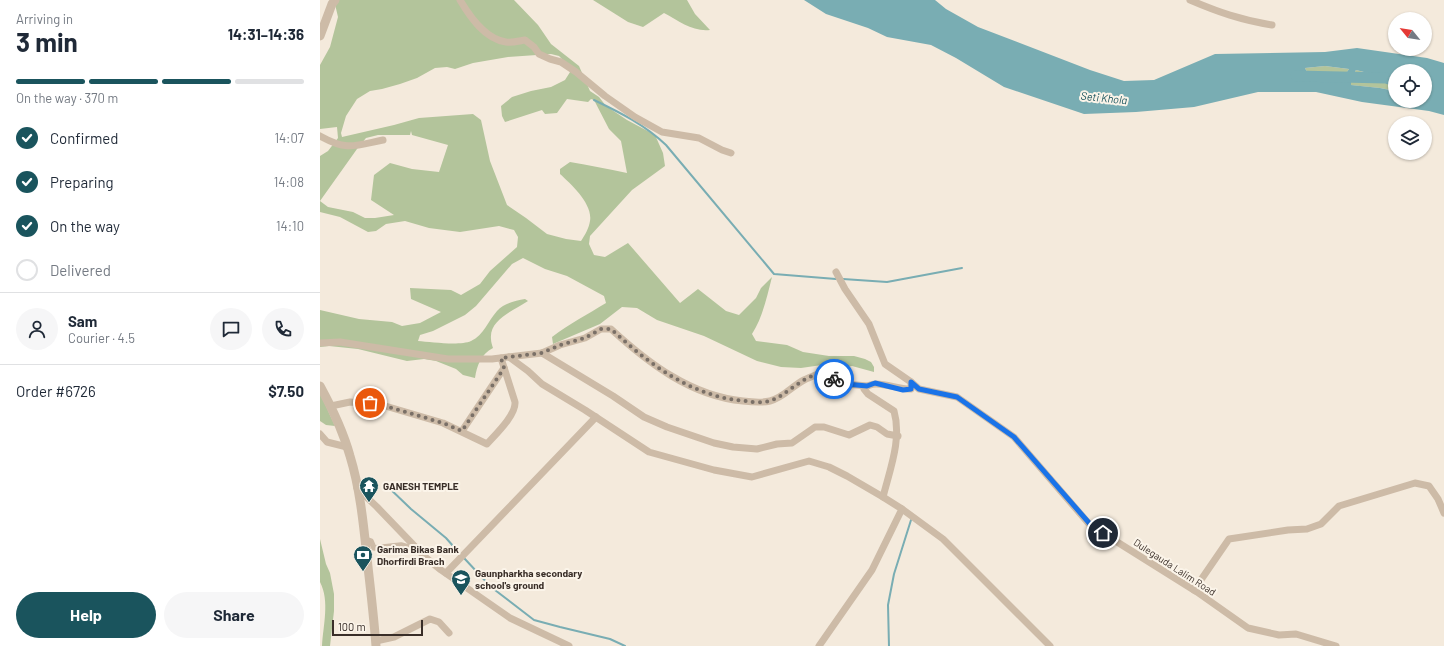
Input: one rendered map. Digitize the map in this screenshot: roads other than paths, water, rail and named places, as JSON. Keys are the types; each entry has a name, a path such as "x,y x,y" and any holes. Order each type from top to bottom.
{"street":[{"path":"320,36 332,4 335,0"},
{"path":"460,0 486,34 498,40 508,42 525,40 534,47 539,54 561,62 576,72 604,96 634,117 662,132 699,138 731,153"},
{"path":"1190,0 1225,15 1251,22 1272,25"},
{"path":"320,136 335,144 352,147 383,140"},
{"name":"Dulegauda Lalim Road","path":"836,272 845,289 869,324 885,364 919,389 957,397 1014,437 1090,524 1194,590 1248,628 1279,635 1296,634 1336,646"},
{"path":"320,342 340,342 448,359 492,359 542,353 560,345 585,338 601,329 611,329 632,347 675,379 702,392 727,399 752,402 770,401 788,391 803,380 818,374 846,384 867,386 875,383 903,390 911,389 911,382"},
{"path":"542,353 644,417 699,438 733,447 757,448 777,444 792,444 815,427 824,427 850,434 870,425 877,427 887,434 898,436"},
{"path":"508,357 528,371 542,384 649,452 714,470 752,477 809,461 829,467 847,476 902,509 943,539 1050,646"},
{"path":"331,406 350,402 382,405 443,423 487,444 515,408 515,402 501,358"},
{"path":"462,431 504,368"},
{"path":"320,386 331,406 347,447 357,488 364,527 376,644 394,637 430,619 439,622 450,633"},
{"path":"867,386 864,389 868,394 894,410 897,421 898,436 883,497"},
{"path":"446,573 596,417"},
{"path":"320,434 327,442 347,447"},
{"path":"1194,590 1229,539 1288,530 1307,529 1321,524 1339,506 1415,482 1429,486 1438,499 1444,513"},
{"path":"357,488 425,557 446,573 510,618 569,646"},
{"path":"819,646 872,570 902,509"},
{"path":"365,538 371,541 374,548 401,545 408,547"}],"water":[{"path":"804,0 935,0 946,9 978,27 1090,70 1124,81 1154,80 1215,54 1325,52 1357,48 1388,52 1388,56 1413,56 1427,58 1444,63 1444,115 1407,108 1432,108 1432,64 1388,64 1388,78 1356,70 1351,79 1351,85 1388,90 1388,105 1362,102 1316,92 1258,92 1194,107 1136,112 1084,114 1004,87 931,45 887,37 868,28 826,14","holes":["1325,66 1349,69 1342,79 1328,81 1309,76 1305,68"]}],"waterway":[{"name":"Seti Khola","path":"1296,76 1388,79"},
{"path":"594,100 641,125 666,145 774,274 836,279"},
{"path":"843,279 887,282 962,268"},
{"path":"385,484 411,509 446,538 461,555"},
{"path":"889,646 888,605 894,574 911,520"},
{"path":"464,558 491,587 534,620 610,639 625,646"}],"place":[{"name":"GANESH TEMPLE","path":"369,503"},
{"name":"Garima Bikas Bank Dhorfirdi Brach","path":"363,572"},
{"name":"Gaunpharkha secondary school's ground","path":"461,596"}]}
